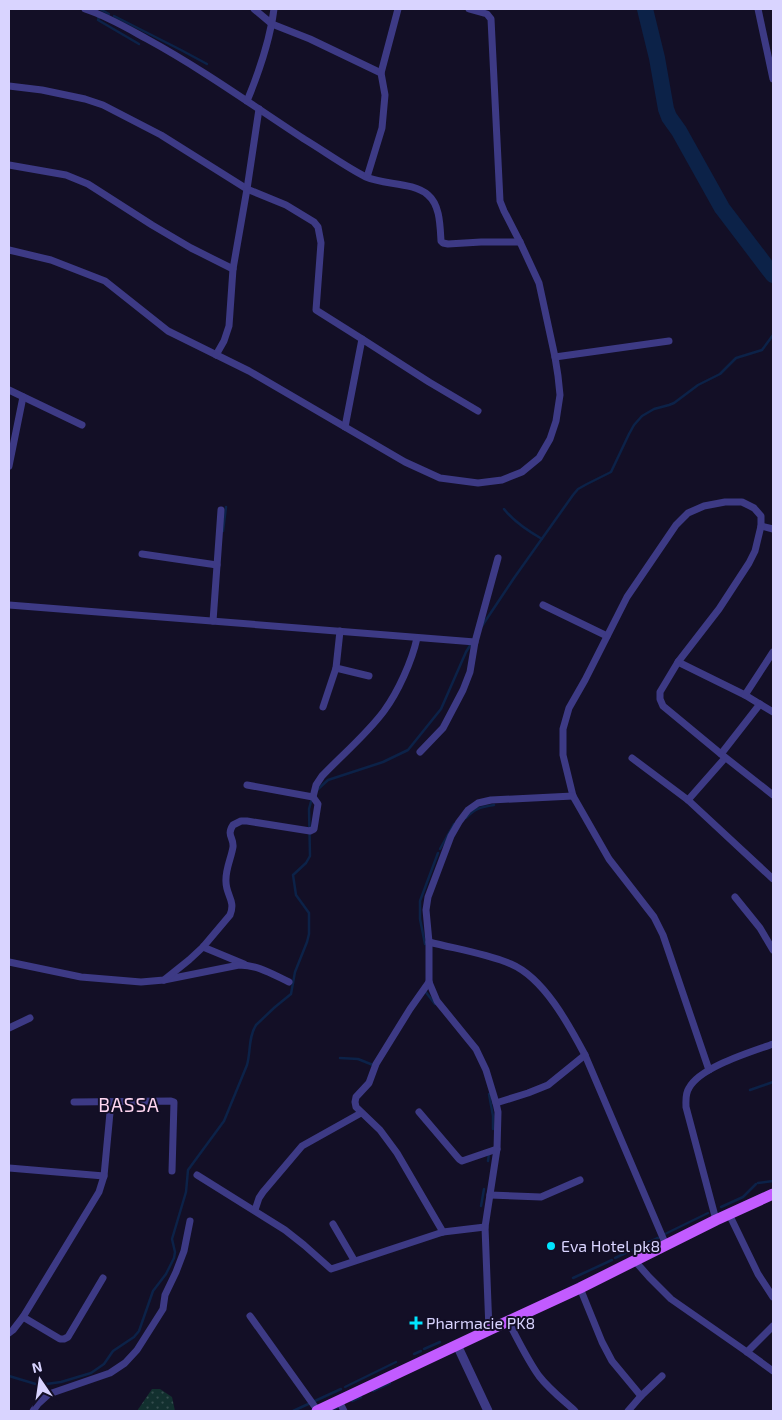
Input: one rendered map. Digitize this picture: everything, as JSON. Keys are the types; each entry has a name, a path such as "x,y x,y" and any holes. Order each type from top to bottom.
{"main road":[{"path":"318,1411 342,1406 457,1345 580,1288 716,1220 773,1194"}],"street":[{"path":"85,9 132,30 184,59 332,157 367,177 422,190 430,197 437,209 440,219 441,241 443,243 520,242"},
{"path":"254,9 272,24 310,39 381,73"},
{"path":"247,101 272,24 274,9"},
{"path":"367,177 382,128 385,95 381,73 398,9"},
{"path":"9,250 51,260 105,281 168,331 249,371 405,462 440,478 478,483 502,480 522,472 539,458 550,439 556,421 560,395 558,376 539,283 504,210 498,191 491,19 487,14 469,9"},
{"path":"758,9 773,79"},
{"path":"9,86 42,90 86,99 103,105 161,136 247,189 286,205 314,222 318,227 320,243 316,310 318,313 478,411"},
{"path":"216,354 224,341 229,326 233,269 259,109"},
{"path":"9,165 66,175 88,184 191,248 233,269"},
{"path":"345,427 362,339"},
{"path":"555,357 669,341"},
{"path":"9,390 82,426"},
{"path":"9,466 23,397"},
{"path":"710,1070 664,936 654,917 609,859 573,796 563,755 563,729 569,708 627,597 676,526 688,513 704,506 725,502 742,502 754,508 760,516 762,526 755,551 749,563 719,609 678,662 660,692 660,699 663,706 773,795"},
{"path":"213,621 221,510"},
{"path":"762,526 773,528"},
{"path":"142,554 217,565"},
{"path":"420,752 443,728 463,690 470,672 475,642 498,558"},
{"path":"9,605 475,642"},
{"path":"543,605 607,636"},
{"path":"324,707 336,668 340,632"},
{"path":"313,797 316,785 322,776 389,704 410,663 417,638"},
{"path":"744,695 770,666 773,652"},
{"path":"678,662 744,695 773,712"},
{"path":"336,668 369,676"},
{"path":"688,800 723,756 760,704"},
{"path":"632,758 688,800 773,879"},
{"path":"164,980 203,947 233,909 226,883 233,847 229,834 233,825 241,821 247,821 314,829 318,804 313,797 247,785"},
{"path":"489,1330 485,1227 497,1149 498,1112 486,1070 476,1049 436,1001 430,982 426,910 432,885 451,836 468,810 478,803 491,800 573,796"},
{"path":"736,897 760,928 773,950"},
{"path":"429,942 512,964 533,979 554,1003 571,1028 585,1055 666,1245"},
{"path":"203,947 244,964 259,967 289,982"},
{"path":"9,962 82,977 141,982 164,980 239,965 259,967"},
{"path":"430,982 410,1009 376,1064 369,1082 356,1097 356,1107 380,1130 397,1153 443,1232"},
{"path":"9,1028 30,1018"},
{"path":"716,1220 686,1107 686,1097 689,1088 698,1077 748,1053 773,1044"},
{"path":"496,1103 548,1085 585,1055"},
{"path":"74,1102 171,1100 174,1102 172,1171"},
{"path":"9,1333 23,1317 99,1192 104,1176 111,1102"},
{"path":"419,1112 459,1159 466,1160 497,1149"},
{"path":"255,1210 259,1198 302,1146 362,1113"},
{"path":"9,1168 104,1176"},
{"path":"197,1175 286,1230 329,1268 334,1268 443,1232 485,1227"},
{"path":"490,1195 541,1197 580,1180"},
{"path":"729,1214 758,1274 773,1297"},
{"path":"33,1411 49,1394 110,1373 125,1364 137,1350 163,1309 166,1295 184,1251 190,1221"},
{"path":"333,1224 354,1260"},
{"path":"635,1261 649,1278 671,1299 773,1372"},
{"path":"23,1317 60,1339 68,1337 103,1278"},
{"path":"580,1288 602,1342 612,1361 641,1396"},
{"path":"250,1316 318,1411"},
{"path":"508,1321 525,1354 540,1376 556,1395 575,1411"},
{"path":"747,1352 773,1326"},
{"path":"457,1345 488,1411"},
{"path":"628,1411 662,1376"}],"green space":[{"path":"152,1389 160,1389 172,1397 175,1411 137,1411"}],"waterway":[{"path":"100,9 109,14"},
{"path":"645,9 669,117 679,131 722,208 773,275"},
{"path":"114,16 207,64"},
{"path":"98,17 98,20 139,44"},
{"path":"482,626 578,489 611,472 629,434 642,416 654,409 674,403 698,385 720,374 736,358 762,350 773,335"},
{"path":"223,531 226,507"},
{"path":"504,509 522,526 542,539"},
{"path":"317,790 328,780 383,762 408,750 441,709 471,644"},
{"path":"9,1376 39,1385 61,1382 91,1373 104,1364 113,1351 134,1337 139,1331 153,1291 166,1274 174,1258 175,1252 172,1239 186,1192 188,1170 224,1121 247,1065 253,1030 256,1025 291,994 295,972 309,934 309,913 296,895 293,875 306,863 310,856 309,809 312,798"},
{"path":"466,818 478,808 494,805"},
{"path":"440,849 454,824"},
{"path":"425,944 420,919 420,901 438,853"},
{"path":"425,991 435,1004"},
{"path":"340,1058 358,1059 373,1065"},
{"path":"750,1090 773,1082"},
{"path":"489,1094 493,1129"},
{"path":"488,1161 489,1153"},
{"path":"758,1183 773,1181"},
{"path":"721,1207 743,1197 756,1184"},
{"path":"481,1206 484,1189"},
{"path":"663,1235 708,1213"},
{"path":"615,1258 658,1238"},
{"path":"573,1278 612,1260"},
{"path":"424,1349 440,1342"},
{"path":"414,1354 421,1351"},
{"path":"345,1387 396,1362"},
{"path":"373,1391 390,1383"},
{"path":"293,1411 341,1389"},
{"path":"352,1401 361,1397"},
{"path":"331,1411 337,1408"}],"place":[{"name":"Eva Hotel pk8","path":"551,1246"},
{"name":"Pharmacie PK8","path":"416,1323"}],"district":[{"name":"BASSA","path":"129,1105"}]}
